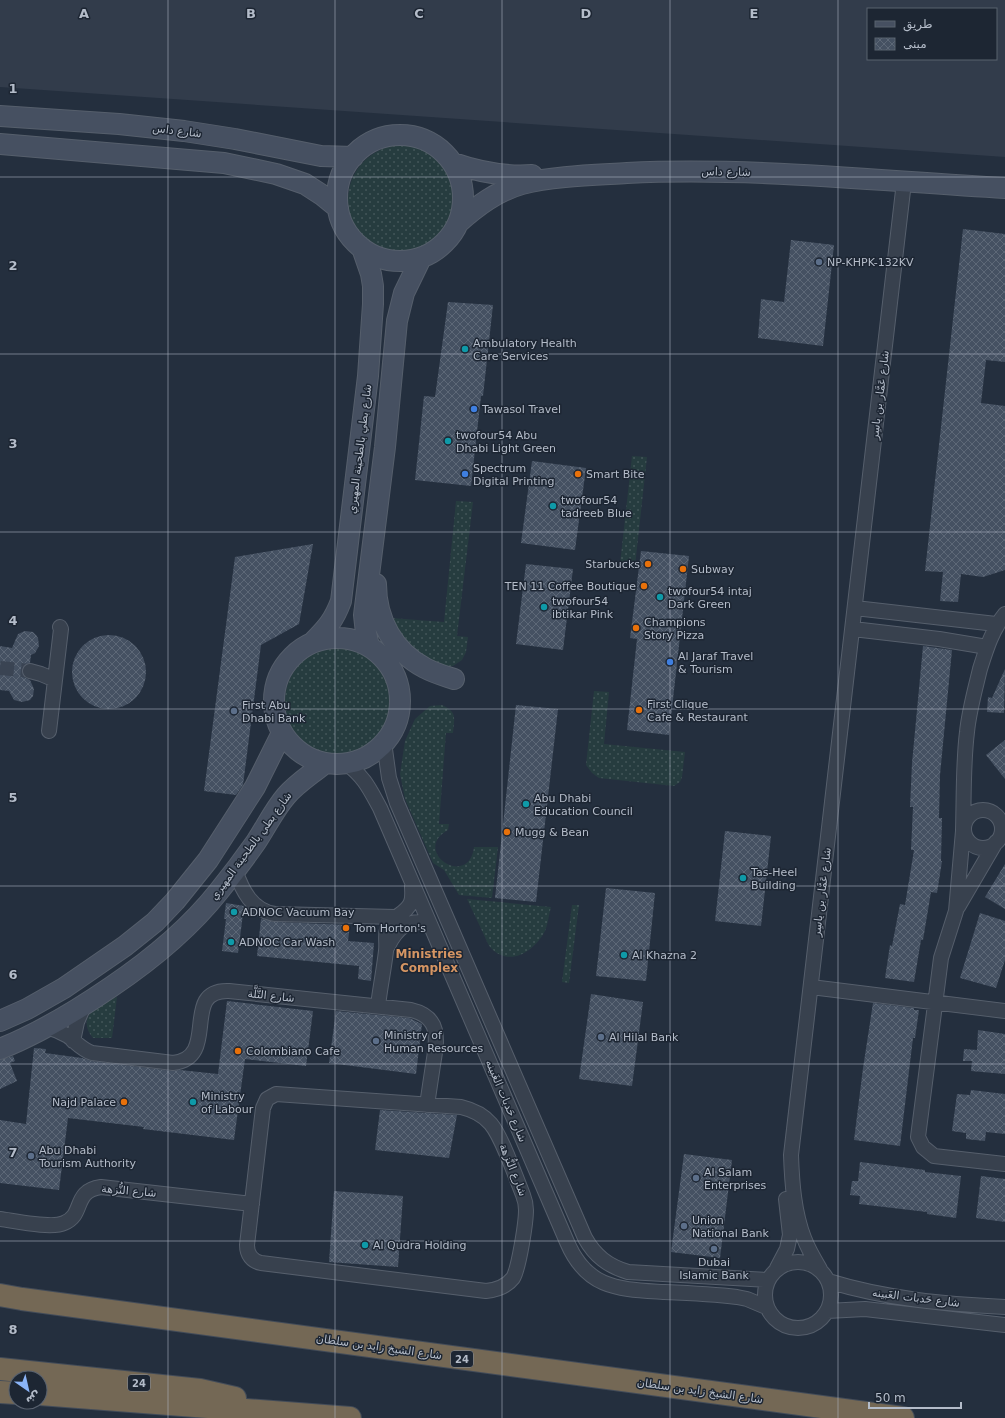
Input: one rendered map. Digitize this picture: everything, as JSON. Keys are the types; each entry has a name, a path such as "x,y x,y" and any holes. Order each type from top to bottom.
{"highway":[{"name":"شارع الشيخ زايد بن سلطان","path":"0,1295 903,1418"},
{"name":"شارع الشيخ زايد بن سلطان","path":"0,1302 22,1299"},
{"name":"24","path":"0,1369 200,1390 228,1396 274,1412"},
{"name":"24","path":"48,1395 350,1418"}],"street":[{"name":"شارع داس","path":"0,116 119,124 184,131 235,139 321,156 353,157"},
{"path":"400,136 420,139 439,148 453,164 460,177 463,192 463,203 458,223 447,240 439,248 421,258 400,261 390,260 370,254 355,242 346,230 338,208 337,197 340,181 353,157 361,150 374,142 389,137 400,136"},
{"path":"0,144 224,162 276,174 305,184 338,208"},
{"name":"شارع داس","path":"453,164 483,172 514,176 645,163 716,162 772,164 1005,179"},
{"name":"شارع داس","path":"458,223 493,196 520,184 550,179 647,172 730,172 1005,188"},
{"name":"شارع عَمَّار بن ياسِر","path":"777,1268 787,1249 790,1236 785,1193 786,1180 791,1155 811,987 904,182"},
{"name":"شارع بطي بالطحينة المهيري","path":"313,642 328,628 336,615 341,601 361,445 373,304 371,274 369,264 362,248"},
{"name":"شارع بطي بالطحينة المهيري","path":"369,646 364,615 385,447 397,321 404,293 421,258"},
{"path":"374,536 376,595 380,616 389,635 402,651 418,664 436,673 454,679"},
{"path":"855,608 942,619 1001,619 987,647 970,710 964,771 963,831 956,911 941,958 918,1137 923,1147 934,1156 1005,1164"},
{"path":"939,639 946,630 945,622 942,619"},
{"path":"49,731 61,629 60,627"},
{"path":"852,629 939,639 987,647"},
{"path":"327,638 351,639 369,646 386,660 397,680 400,702 398,717 391,733 376,750 367,756 346,763 325,763 304,755 296,749 282,733 277,723 274,707 274,691 277,680 284,666 303,647 327,638"},
{"path":"30,671 55,680"},
{"path":"0,1021 27,1009 64,988 125,946 154,922 175,901 208,860 255,787 282,733"},
{"name":"شارع حَدبات الغَبينه","path":"384,742 389,778 397,803 589,1246 602,1260 628,1272 767,1280"},
{"name":"شارع بطي بالطحينة المهيري","path":"0,1049 46,1027 84,1006 134,971 162,949 191,923 218,892 256,842 285,797 325,763"},
{"name":"شارع حَدبات الغَبينه","path":"346,763 359,774 370,788 380,808 566,1242 571,1252 584,1269 602,1282 623,1289 737,1297 747,1299 766,1307"},
{"path":"956,911 1001,837 1002,825 995,812 976,799 968,788 964,771"},
{"path":"995,812 983,809 976,810 966,818 963,831 968,842 979,848 992,846 1001,837"},
{"path":"235,870 240,885 249,898 257,907 266,912 275,914 395,918"},
{"path":"378,1006 387,948 387,929 395,918 406,910 411,903 412,884"},
{"path":"387,948 394,934 402,926 413,922 430,924"},
{"path":"811,987 1005,1010"},
{"name":"شارع التَّلَّة","path":"46,1027 61,1032 81,1048 92,1053 173,1063 185,1060 195,1052 199,1041 203,1006 209,997 218,992 229,991 418,1011 424,1014 433,1024 437,1037 427,1105"},
{"path":"74,1041 77,1022 84,1006"},
{"name":"شارع النُّزهة","path":"281,1094 461,1107 470,1109 486,1119 498,1133 524,1195 526,1212 514,1277 499,1289 486,1291 256,1262 249,1256 247,1250 252,1204 264,1103 271,1096 281,1094"},
{"name":"شارع عَمَّار بن ياسِر","path":"791,1155 793,1189 799,1221 807,1245 820,1269"},
{"name":"شارع النُّزهة","path":"0,1219 53,1225 63,1224 75,1214 80,1200 87,1192 91,1189 101,1187 252,1204"},
{"path":"798,1261 813,1265 825,1274 831,1288 831,1296 827,1311 811,1326 796,1328 788,1327 775,1319 766,1307 764,1293 767,1280 777,1268 784,1264 798,1261"},
{"name":"شارع حَدبات الغَبينه","path":"828,1281 850,1288 890,1296 944,1303 1005,1307"},
{"name":"شارع حَدبات الغَبينه","path":"827,1311 865,1310 1005,1325"}],"shaded area":[{"path":"0,0 1005,0 1005,157 0,87"}],"green space":[{"path":"403,145 424,149 442,161 454,179 458,200 454,221 442,239 424,251 403,255 382,251 364,239 352,221 348,200 352,179 364,161 382,149"},
{"path":"632,456 647,457 635,566 620,564"},
{"path":"456,501 473,502 457,636 468,637 466,652 462,660 453,666 444,668 435,666 403,639 391,618 444,622"},
{"path":"338,648 358,652 375,664 387,681 391,701 387,721 375,738 358,750 338,754 318,750 301,738 289,721 285,701 289,681 301,664 318,652"},
{"path":"594,691 609,692 604,744 685,752 680,782 674,786 599,778 592,773 586,765"},
{"path":"442,705 451,710 454,716 453,733 446,733 439,824 449,824 448,830 438,839 435,848 438,856 445,862 454,866 462,865 470,859 474,847 498,847 492,898 459,895 444,870 433,863 405,799 400,774 405,741 415,719 430,706"},
{"path":"467,899 551,907 545,931 540,939 528,951 513,957 497,953 490,947"},
{"path":"572,905 579,905 569,983 562,982"},
{"path":"117,997 112,1038 93,1038 88,1030 88,1017 97,1007"}],"building":[{"path":"963,229 1005,234 1005,362 986,360 981,403 1005,406 1005,570 983,577 961,574 958,602 940,601 943,572 925,571"},
{"path":"791,240 834,245 823,346 758,338 761,299 784,302"},
{"path":"448,302 493,305 471,486 415,480 424,396 435,397"},
{"name":"twofour54 tadreeb Blue","path":"532,461 586,468 575,550 521,543"},
{"name":"First Abu Dhabi Bank","path":"313,544 299,624 261,645 243,785 236,795 204,791 235,557"},
{"path":"641,551 689,556 669,735 627,730 637,639 630,638"},
{"name":"twofour54 ibtikar Pink","path":"526,564 573,569 563,650 516,644"},
{"path":"25,631 33,632 36,635 39,646 35,653 31,655 30,663 24,665 22,668 24,677 30,680 34,689 33,696 30,700 22,702 14,700 9,691 0,690 0,646 12,648 18,634"},
{"path":"109,635 123,638 135,646 143,658 146,672 143,686 135,698 123,706 109,709 95,706 83,698 75,686 72,672 75,658 83,646 95,638"},
{"path":"923,646 952,650 940,775 939,818 942,818 942,861 937,893 931,892 914,982 885,978 890,945 892,946 900,904 905,905 914,850 911,850 913,807 910,807 912,763"},
{"path":"1005,669 1004,713 987,712 988,697 992,698"},
{"name":"Abu Dhabi Education Council","path":"516,705 558,709 536,902 495,898"},
{"path":"1005,740 1005,779 986,755"},
{"name":"Tas-Heel Building","path":"725,831 771,836 761,926 715,921"},
{"path":"1005,864 1005,909 985,897"},
{"name":"Al Khazna 2","path":"606,888 655,893 646,981 596,976"},
{"path":"226,903 244,906 238,953 222,951 226,919 224,919"},
{"path":"980,913 1005,921 1005,960 996,988 960,978"},
{"path":"261,919 275,922 350,925 348,941 374,943 371,981 358,979 359,966 257,956"},
{"path":"591,994 643,1002 632,1086 579,1079"},
{"path":"227,1001 313,1011 306,1066 245,1059 234,1140 68,1118 59,1190 0,1183 0,1120 26,1124 34,1048 46,1049 45,1053 82,1058 91,1061 172,1071 180,1070 218,1074"},
{"path":"873,1003 914,1008 914,1010 919,1010 915,1038 913,1038 900,1146 854,1140"},
{"name":"Ministry of Human Resources","path":"336,1011 409,1018 422,1024 416,1074 329,1063"},
{"path":"978,1030 1005,1034 1005,1074 971,1071 972,1061 963,1061 964,1049 977,1050"},
{"path":"13,1056 15,1061 10,1063 17,1081 0,1089 0,1060"},
{"path":"971,1090 1005,1094 1005,1134 986,1132 985,1141 966,1139 966,1133 952,1131 957,1094 970,1095"},
{"path":"380,1110 457,1115 449,1158 375,1150"},
{"path":"684,1154 732,1160 720,1258 671,1252"},
{"path":"860,1162 961,1176 956,1218 927,1214 927,1212 859,1204 860,1196 850,1195 852,1181 858,1181"},
{"path":"981,1176 1005,1179 1005,1222 976,1218"},
{"name":"Al Qudra Holding","path":"334,1191 403,1196 398,1267 329,1262"}],"tunnel":[{"path":"0,668 30,671"}],"place":[{"name":"NP-KHPK-132KV","path":"819,262"},
{"name":"Ambulatory Health Care Services","path":"465,349"},
{"name":"Tawasol Travel","path":"474,409"},
{"name":"twofour54 Abu Dhabi Light Green","path":"448,441"},
{"name":"Spectrum Digital Printing","path":"465,474"},
{"name":"Smart Bite","path":"578,474"},
{"name":"twofour54 tadreeb Blue","path":"553,506"},
{"name":"Starbucks","path":"648,564"},
{"name":"Subway","path":"683,569"},
{"name":"TEN 11 Coffee Boutique","path":"644,586"},
{"name":"twofour54 intaj Dark Green","path":"660,597"},
{"name":"twofour54 ibtikar Pink","path":"544,607"},
{"name":"Champions Story Pizza","path":"636,628"},
{"name":"Al Jaraf Travel & Tourism","path":"670,662"},
{"name":"First Clique Cafe & Restaurant","path":"639,710"},
{"name":"First Abu Dhabi Bank","path":"234,711"},
{"name":"Abu Dhabi Education Council","path":"526,804"},
{"name":"Mugg & Bean","path":"507,832"},
{"name":"Tas-Heel Building","path":"743,878"},
{"name":"ADNOC Vacuum Bay","path":"234,912"},
{"name":"Tom Horton's","path":"346,928"},
{"name":"ADNOC Car Wash","path":"231,942"},
{"name":"Al Khazna 2","path":"624,955"},
{"name":"Al Hilal Bank","path":"601,1037"},
{"name":"Ministry of Human Resources","path":"376,1041"},
{"name":"Colombiano Cafe","path":"238,1051"},
{"name":"Najd Palace","path":"124,1102"},
{"name":"Ministry of Labour","path":"193,1102"},
{"name":"Abu Dhabi Tourism Authority","path":"31,1156"},
{"name":"Al Salam Enterprises","path":"696,1178"},
{"name":"Union National Bank","path":"684,1226"},
{"name":"Al Qudra Holding","path":"365,1245"},
{"name":"Dubai Islamic Bank","path":"714,1249"}],"district":[{"name":"Ministries Complex","path":"429,961"}]}
